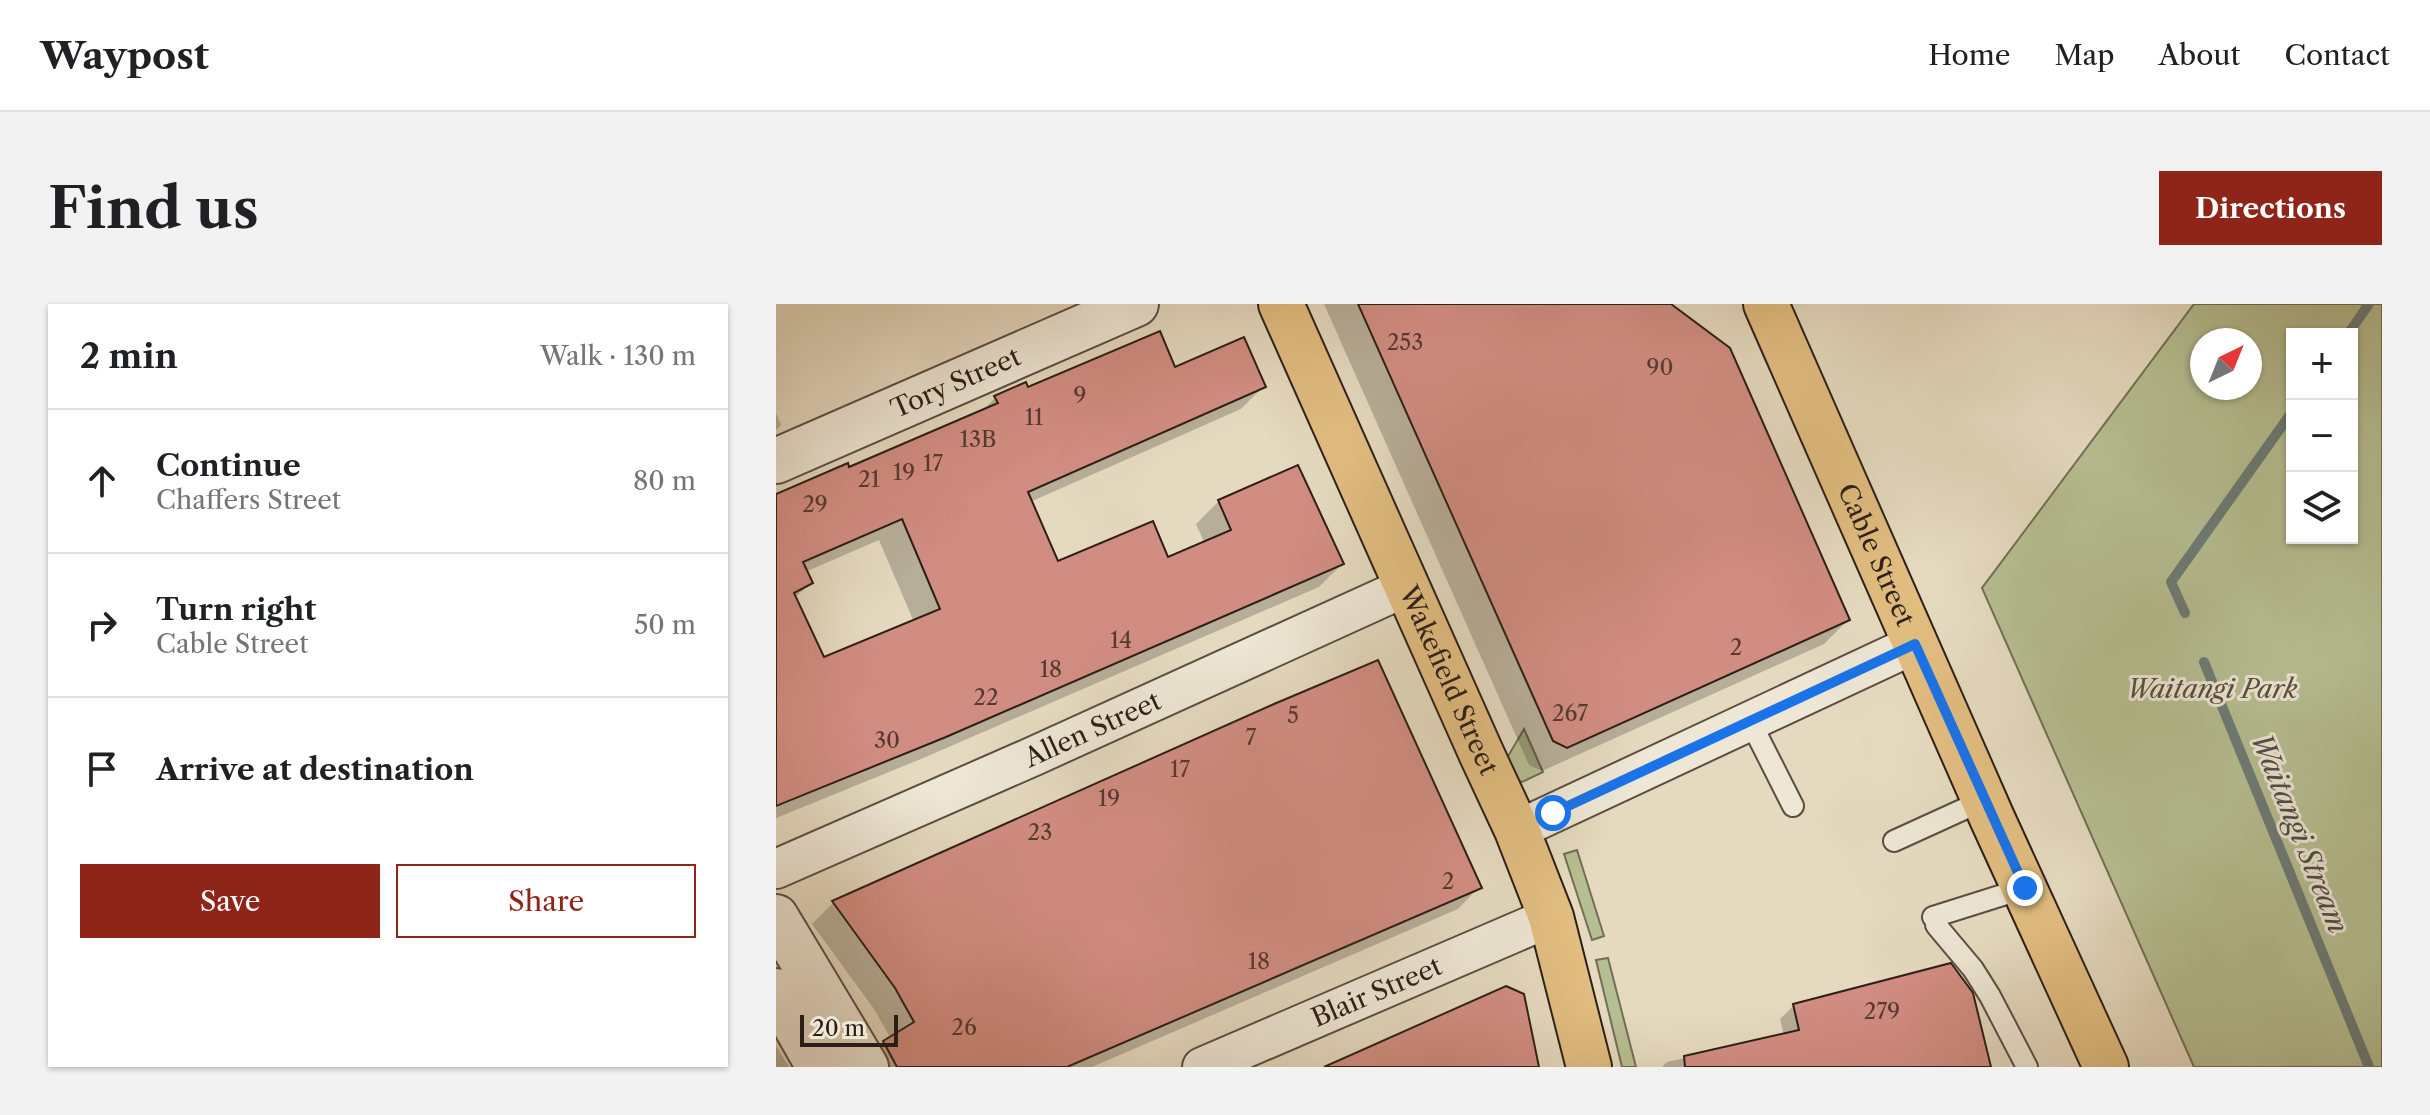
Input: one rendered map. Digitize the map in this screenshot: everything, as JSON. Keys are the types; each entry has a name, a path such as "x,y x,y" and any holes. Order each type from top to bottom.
{"main road":[{"name":"Wakefield Street","path":"1281,304 1517,830 1551,917 1589,1067"},
{"name":"Cable Street","path":"1766,304 1984,800 2106,1067"}],"street":[{"name":"Tory Street","path":"776,461 1136,304"},
{"name":"Allen Street","path":"776,869 1406,587"},
{"path":"1517,830 1915,644"},
{"path":"776,917 866,1067"},
{"name":"Blair Street","path":"1202,1067 1551,917"},
{"path":"776,991 819,1067"}],"lane":[{"path":"1750,721 1793,806"},
{"path":"1894,841 1984,800"},
{"path":"2025,888 1934,921 1973,969 2027,1067"}],"green space":[{"name":"Waitangi Park","path":"2194,304 2382,304 2382,1067 2194,1067 1982,588"},
{"path":"1524,729 1543,772 1522,782 1517,780 1507,758"},
{"path":"1577,850 1604,936 1592,940 1564,854"},
{"path":"1608,958 1636,1067 1622,1067 1596,960"}],"building":[{"path":"1358,304 1671,304 1730,348 1850,620 1567,748 1553,741"},
{"path":"1160,331 1175,367 1244,337 1266,387 1028,492 1058,561 1153,521 1168,557 1231,530 1218,500 1298,465 1344,564 946,737 776,806 776,494 848,463 849,467 998,403 994,396 1026,382 1028,387","holes":["902,519 940,609 824,657 794,593 813,583 803,562"]},
{"path":"1378,660 1482,888 1067,1067 897,1067 883,1041 914,1022 895,988 832,901"},
{"path":"1951,963 1973,993 1991,1067 1685,1067 1684,1056 1799,1030 1793,1004"},
{"path":"1506,986 1524,994 1539,1067 1324,1067"}],"waterway":[{"name":"Waitangi Stream","path":"2352,328 2369,304"},
{"name":"Waitangi Stream","path":"2185,613 2171,582 2286,420"},
{"name":"Waitangi Stream","path":"2204,662 2369,1067"}],"route":[{"path":"1553,813 1915,644 2025,888"}]}
